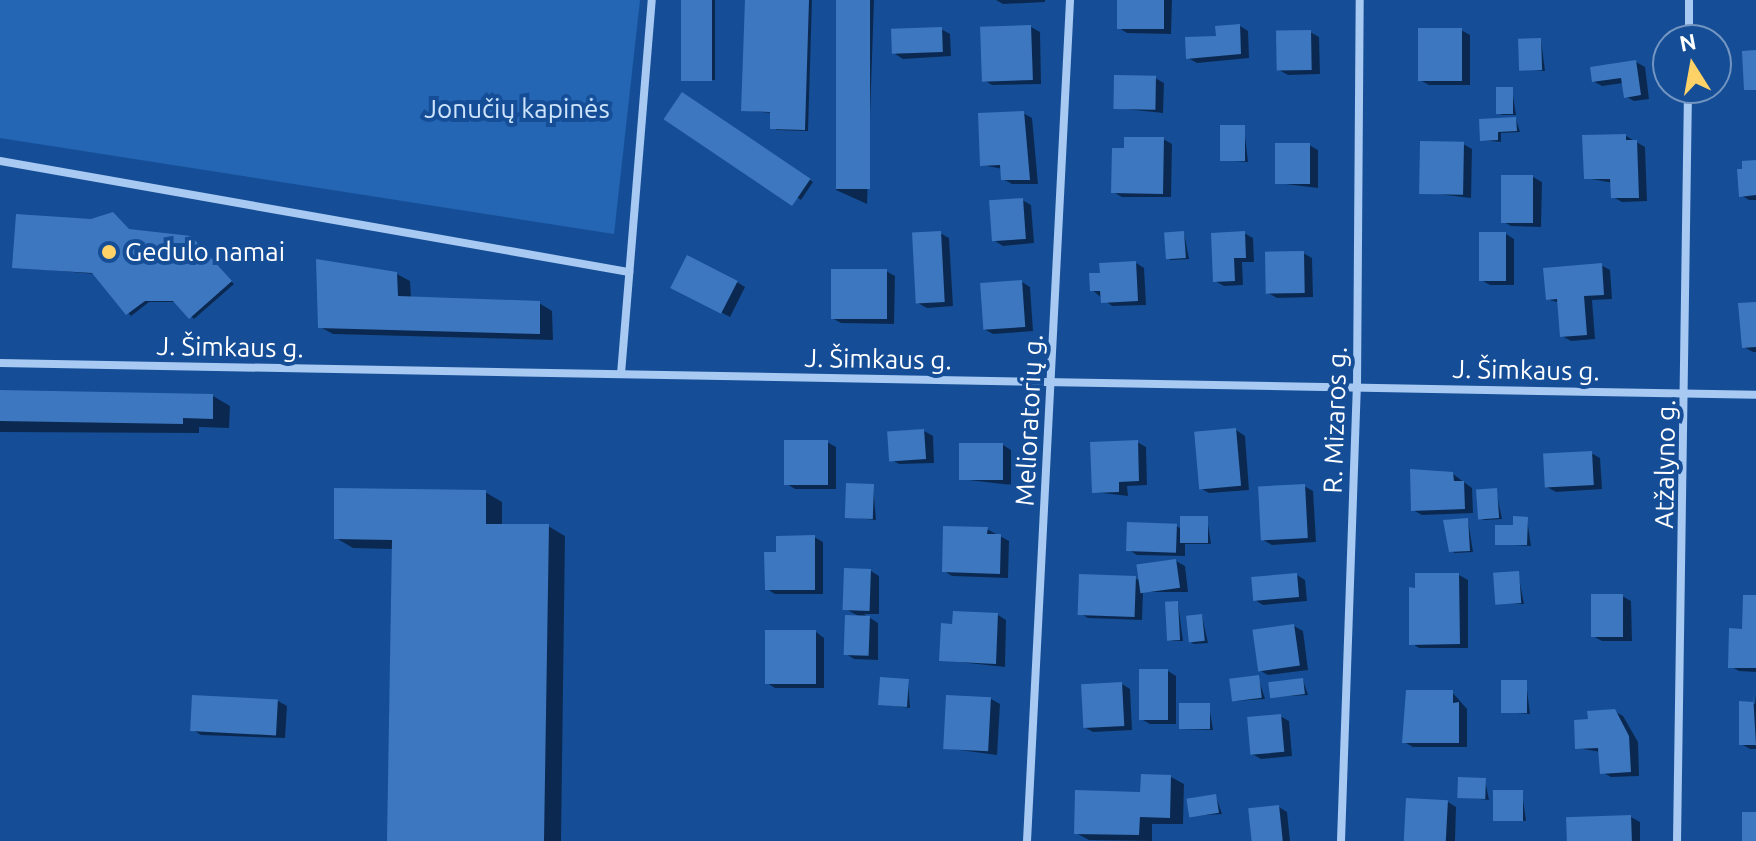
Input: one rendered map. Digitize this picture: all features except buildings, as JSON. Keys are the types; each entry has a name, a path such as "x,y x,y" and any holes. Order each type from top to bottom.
{"street":[{"path":"621,374 652,0"},
{"name":"Melioratorių g.","path":"1027,841 1070,0"},
{"name":"R. Mizaros g.","path":"1341,841 1357,387 1360,0"},
{"path":"1689,0 1689,24"},
{"name":"Atžalyno g.","path":"1677,841 1688,104"},
{"path":"0,161 629,272"},
{"name":"J. Šimkaus g.","path":"0,363 1756,395"}],"green space":[{"name":"Jonučių kapinės","path":"0,0 640,0 614,234 0,138"}],"place":[{"name":"Gedulo namai","path":"109,252"}]}
